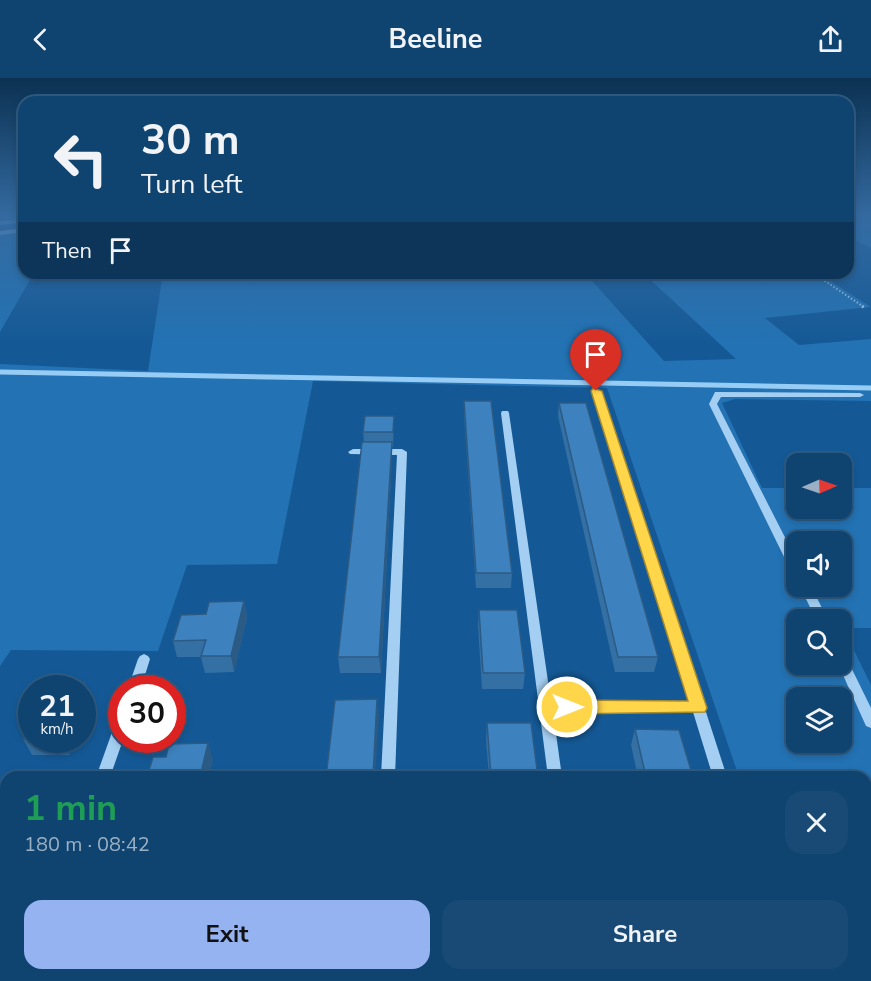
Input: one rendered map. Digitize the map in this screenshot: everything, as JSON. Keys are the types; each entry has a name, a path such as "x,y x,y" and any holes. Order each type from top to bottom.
{"street":[{"path":"596,391 718,771"},
{"path":"786,549 713,404 718,394 860,395"},
{"path":"505,413 554,771"},
{"path":"353,452 402,452 388,771"},
{"path":"138,675 144,659"},
{"path":"849,675 871,722"},
{"path":"545,707 699,708"},
{"path":"105,771 112,753"}],"path":[{"path":"822,279 866,309"}],"shaded area":[{"path":"0,259 18,259 18,279 31,279 0,332"},
{"path":"162,279 590,279 664,361 736,359 649,279 827,279 871,307 765,318 799,345 871,339 871,401 735,399 722,403 762,488 786,488 786,519 852,519 852,488 871,488 871,628 852,628 852,609 786,609 786,675 852,675 852,646 871,685 871,771 737,771 607,388 313,381 277,564 187,565 158,651 11,650 0,666 0,364 148,371"}],"building":[{"path":"464,401 491,401 512,573 476,573"},
{"path":"559,403 586,403 658,657 618,657"},
{"path":"365,416 394,416 393,432 363,432"},
{"path":"362,442 392,442 379,657 338,657"},
{"path":"244,601 231,656 201,656 206,640 173,641 181,615 206,614 209,602"},
{"path":"479,610 517,610 525,673 483,673"},
{"path":"377,699 373,771 327,771 335,700"},
{"path":"487,723 531,723 537,771 491,771"},
{"path":"635,729 679,730 691,771 645,771"},
{"path":"208,743 201,771 149,771 153,757 166,757 167,753 186,753 186,744"}],"waterway":[{"path":"0,372 871,388"}],"route":[{"path":"567,707 699,708 596,391"}]}
